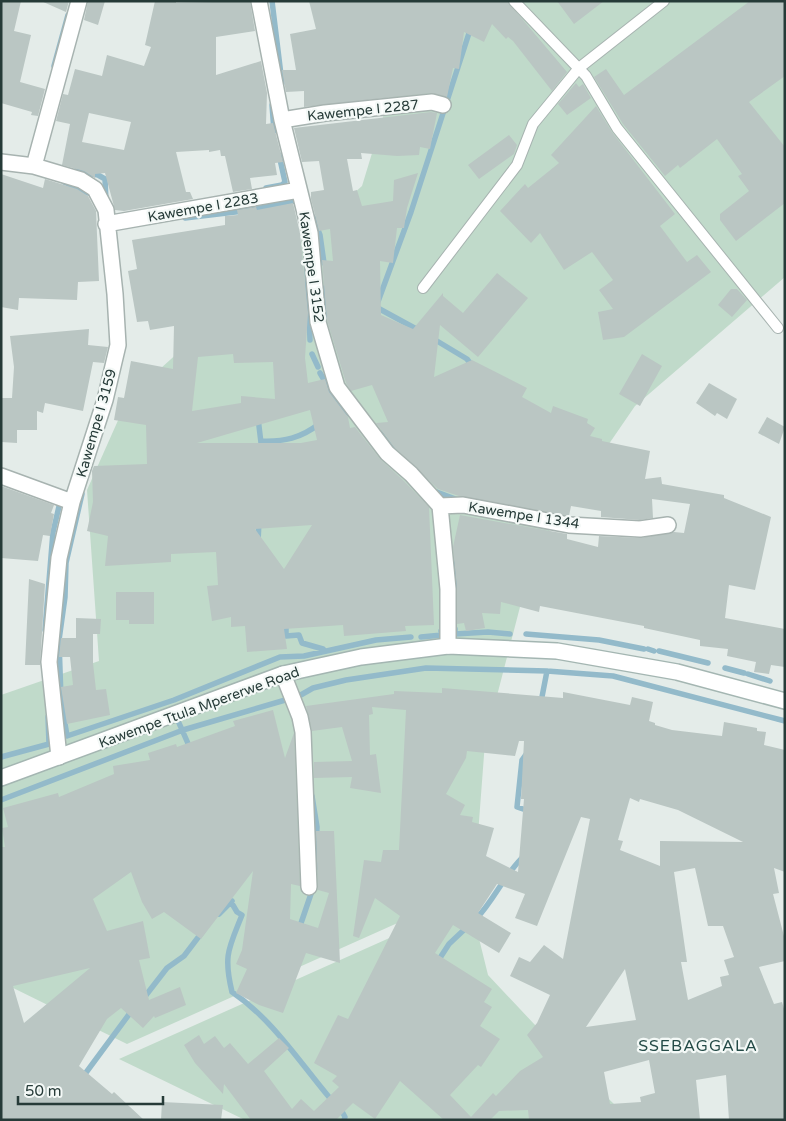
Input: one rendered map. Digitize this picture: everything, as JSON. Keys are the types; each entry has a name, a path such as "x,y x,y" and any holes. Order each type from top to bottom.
{"street":[{"path":"34,166 79,1"},
{"name":"Kawempe I 3152","path":"259,1 282,120 310,233 318,322 337,387 387,453 411,474 440,506"},
{"name":"Kawempe I 2287","path":"282,120 325,113 432,102 443,105"},
{"name":"Kawempe I 3159","path":"1,162 34,166 81,180 95,189 106,210 115,294 118,345 105,400 72,502 59,558 49,662 59,757"},
{"name":"Kawempe I 2283","path":"106,224 300,190"},
{"path":"1,476 72,502"},
{"name":"Kawempe I 1344","path":"440,506 462,505 569,525 640,528 668,525"},
{"path":"440,506 448,589 448,646"},
{"name":"Kawempe Ttula Mpererwe Road","path":"1,778 283,674 361,657 448,646 557,651 676,672 785,701"},
{"path":"283,674 300,717 303,732 309,887"}],"lane":[{"path":"514,1 579,68 594,87 617,128 778,328"},
{"path":"423,288 517,165 533,124 579,68 664,1"}],"green space":[{"path":"437,1 785,1 785,277 635,406 534,553 485,742 475,874 478,887 127,1044 1,982 1,695 99,661 87,490 128,398 362,186 408,35"},
{"path":"470,902 488,975 567,1059 614,1104 618,1120 245,1120 119,1059"}],"building":[{"path":"1,1 21,1 14,31 31,35 20,82 45,89 38,116 31,115 32,112 1,103"},
{"path":"41,1 69,1 66,12"},
{"path":"88,1 105,1 98,25 84,20"},
{"path":"155,1 176,1 176,3 250,1 255,31 216,37 216,75 261,61 267,93 266,124 273,123 283,162 275,163 277,175 250,178 252,189 233,192 225,156 221,156 220,150 176,152 186,192 190,192 193,199 124,211 115,210 105,173 95,174 95,178 84,171 62,165 70,124 56,121 63,94 68,95 75,69 102,76 107,55 144,66 151,47 145,45","holes":["89,113 131,122 124,150 82,142"]},
{"path":"309,1 507,1 567,72 552,91 513,41 508,37 506,39 492,24 484,42 464,32 459,69 453,68 447,97 431,93 304,107 304,91 286,92 282,70 296,70 290,34 316,29"},
{"path":"557,1 604,1 574,24"},
{"path":"750,1 785,1 785,76 749,102 785,147 785,203 736,241 720,220 720,214 749,191 738,176 742,174 717,139 680,168 678,165 665,176 623,124 594,77 606,69 624,95"},
{"path":"576,83 579,87 583,84 591,98 567,115 558,104"},
{"path":"596,106 612,132 675,214 660,226 687,262 697,255 711,272 624,337 603,340 598,312 613,309 599,290 613,280 592,252 564,270 540,233 531,243 500,211 525,184 528,188 559,163 551,155"},
{"path":"431,112 437,113 430,149 420,147 419,155 397,156 361,153 362,159 347,159 353,191 357,190 362,206 393,201 394,180 418,173 407,208 404,228 397,228 393,263 380,261 381,315 413,329 443,293 443,296 463,313 497,273 528,298 478,357 440,325 434,377 472,360 527,388 522,397 551,413 553,406 588,419 587,423 595,428 590,436 602,439 602,441 650,451 645,479 661,477 662,484 724,495 724,498 771,517 755,590 729,585 725,618 785,629 785,667 771,665 769,674 754,672 756,662 727,656 728,649 700,646 700,640 644,628 644,626 540,606 539,612 501,602 500,614 482,613 485,628 466,631 464,623 457,624 457,588 453,547 460,515 567,534 567,539 598,547 599,536 640,538 674,532 684,533 690,504 652,499 653,518 640,520 601,517 601,511 571,506 569,516 459,496 438,489 394,447 376,423 388,422 372,385 351,391 346,383 327,320 322,260 333,261 330,229 319,231 311,199 311,192 324,190 319,161 302,162 294,128"},
{"path":"509,135 517,145 514,154 479,179 468,165"},
{"path":"1,174 43,188 45,179 77,189 88,196 96,211 99,281 78,282 77,300 19,298 18,310 1,307"},
{"path":"293,203 300,233 308,313 305,358 308,383 325,379 329,392 348,417 350,428 355,427 380,459 429,507 434,625 405,626 406,631 344,636 343,625 284,629 287,649 247,652 245,626 231,627 231,617 212,621 207,586 218,585 216,552 171,554 171,562 105,566 108,536 87,531 93,502 92,471 94,466 147,464 146,425 114,420 118,397 124,398 131,361 173,369 174,326 150,330 148,321 137,322 128,271 137,269 132,240 225,225 225,216 238,215 237,210 256,207 257,210","holes":["233,354 234,363 273,362 275,399 241,396 241,403 192,411 198,357","310,410 317,440 301,443 197,443","312,525 284,569 255,529"]},
{"path":"731,289 737,289 747,300 732,317 718,305"},
{"path":"89,329 88,345 108,347 104,363 93,362 83,411 45,403 43,413 37,411 37,430 17,430 17,443 1,442 1,398 12,398 14,367 10,336"},
{"path":"642,354 662,366 640,406 619,394"},
{"path":"709,383 737,399 727,419 717,413 715,416 696,403"},
{"path":"767,417 785,427 779,444 758,433"},
{"path":"1,486 54,505 51,513 54,514 50,536 43,535 38,561 1,558"},
{"path":"29,579 45,584 40,665 25,665"},
{"path":"116,592 154,592 154,624 129,624 129,620 116,620"},
{"path":"76,618 101,619 100,634 93,634 93,663 96,690 106,689 110,715 67,724 61,687 73,685 70,657 59,657 61,638 76,638"},
{"path":"442,688 563,698 563,692 630,705 632,697 653,702 649,721 655,723 655,725 672,730 722,736 724,722 757,728 757,731 766,732 764,745 785,750 785,872 774,868 779,893 773,894 785,940 785,961 759,967 774,1004 782,1002 785,1012 785,1120 729,1120 726,1075 696,1080 700,1120 529,1120 528,1110 499,1111 490,1120 444,1120 400,1081 375,1119 353,1103 336,1120 251,1120 224,1084 223,1094 195,1063 184,1045 199,1035 204,1044 215,1036 224,1048 230,1043 248,1064 279,1038 289,1048 264,1071 292,1109 301,1099 314,1111 339,1087 332,1081 337,1076 314,1063 338,1015 348,1019 400,916 375,898 359,938 353,936 364,860 381,862 383,850 399,850 406,710 372,707 373,714 369,715 370,755 376,754 381,793 350,788 352,777 314,778 314,762 352,761 342,727 312,731 306,706 394,694 394,691 442,693","holes":["519,741 524,741 521,799 524,799 518,872 486,856 494,828 472,822 473,817 460,815 465,805 446,794 466,758 467,751 515,756","630,798 639,802 640,799 678,810 743,842 660,841 660,866 620,850 623,841 618,840","581,817 590,819 563,959 544,945 530,962 519,957 510,976 550,995 537,1023 527,1035 543,1057 520,1071 496,1096 493,1093 471,1117 450,1095 478,1065 481,1067 500,1039 480,1026 492,1007 484,1002 492,989 435,953 453,925 499,953 511,933 478,913 497,884 525,894 515,918 537,926","695,868 708,926 723,926 734,957 724,960 729,975 720,977 722,986 688,1000 681,962 687,962 674,872","625,969 636,1020 586,1027","649,1060 655,1093 640,1097 641,1102 610,1104 604,1072"]},
{"path":"273,710 285,758 294,733 300,886 291,884 290,919 318,928 329,893 318,890 316,831 334,831 340,963 306,953 283,1013 259,1005 236,993 247,969 236,964 242,950 253,871 201,939 164,912 152,919 142,902 131,872 93,899 107,931 143,921 150,958 139,960 149,1000 180,987 186,1005 155,1018 154,1016 143,1028 121,1008 107,1019 79,1066 112,1094 114,1092 144,1120 1,1120 1,847 5,847 2,828 8,827 3,808 58,793 59,797 114,774 113,766 150,760 148,753 176,744 177,747 235,726 233,721","holes":["90,968 24,1023 13,986"]},
{"path":"162,1102 223,1105 221,1120 161,1120"}],"waterway":[{"path":"272,1 282,83"},
{"path":"54,66 68,15"},
{"path":"420,331 376,307 411,212 471,27"},
{"path":"272,105 274,131"},
{"path":"266,188 282,185 285,182 279,155"},
{"path":"76,171 98,175 105,179 106,201"},
{"path":"64,182 88,193"},
{"path":"185,218 252,210 296,200 297,205"},
{"path":"313,217 320,235 324,263"},
{"path":"307,268 310,340"},
{"path":"325,288 325,316"},
{"path":"432,338 467,359 473,367"},
{"path":"312,354 318,367"},
{"path":"320,373 341,409 351,415"},
{"path":"258,418 262,451"},
{"path":"261,441 277,441 299,436 319,424"},
{"path":"380,433 393,450"},
{"path":"434,491 458,500"},
{"path":"82,494 66,563 65,597 59,640 61,699 67,736 174,700 280,657 304,656 376,640 411,637"},
{"path":"45,630 53,532 60,502 57,500"},
{"path":"258,542 259,521"},
{"path":"451,559 456,577 455,597"},
{"path":"286,623 286,636 299,635 302,643 323,649"},
{"path":"455,629 455,634 488,632 510,634"},
{"path":"421,637 442,635 441,631"},
{"path":"526,634 599,640 644,649"},
{"path":"648,649 654,651"},
{"path":"659,651 708,663"},
{"path":"1,800 183,730 299,696 313,688 346,680 426,668 547,671 613,676 785,721"},
{"path":"725,668 744,673"},
{"path":"541,702 547,671"},
{"path":"748,674 770,681"},
{"path":"1,757 49,744 48,717"},
{"path":"179,723 190,748"},
{"path":"527,753 522,760 517,807 529,811"},
{"path":"312,796 317,827 315,868"},
{"path":"476,919 525,855"},
{"path":"299,929 313,888"},
{"path":"227,895 237,912 242,915 229,952 228,969 232,992 272,1027 340,1109 345,1117 344,1120"},
{"path":"219,914 232,901"},
{"path":"438,961 449,944 467,927"},
{"path":"143,999 167,968 184,956 203,931"},
{"path":"82,1078 133,1009"}],"district":[{"name":"SSEBAGGALA","path":"698,1045"}]}
